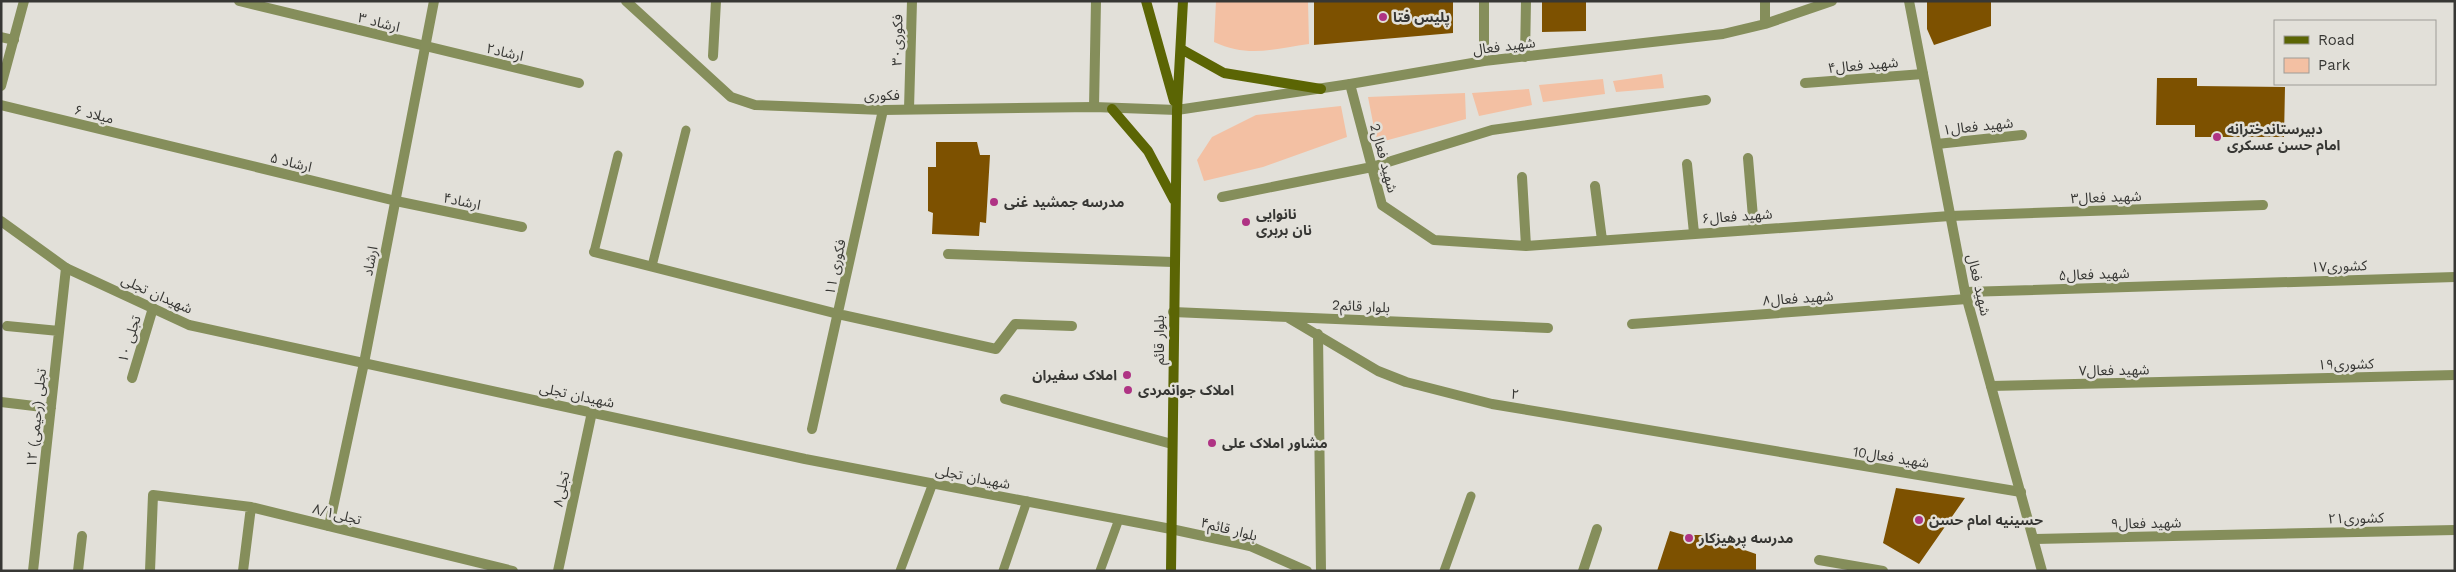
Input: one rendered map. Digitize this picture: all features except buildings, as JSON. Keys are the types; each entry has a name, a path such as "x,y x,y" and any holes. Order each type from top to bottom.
{"main road":[{"name":"بلوار قائم","path":"1146,1 1176,110"},
{"name":"بلوار قائم","path":"1171,571 1176,110 1183,1"},
{"path":"1181,49 1224,73 1322,89"},
{"path":"1112,110 1148,152 1175,201"}],"street":[{"path":"1,86 24,1"},
{"name":"۳ ارشاد","path":"239,1 426,47"},
{"name":"ارشاد","path":"329,526 364,363 434,1"},
{"name":"فکوری","path":"626,1 731,97 755,104 883,110 1094,107 1112,110 1176,110"},
{"path":"713,56 716,1"},
{"name":"فکوری۳۰","path":"909,109 912,1"},
{"path":"1094,107 1096,1"},
{"path":"1484,1 1484,62"},
{"path":"1525,57 1526,1"},
{"path":"1765,1 1765,24"},
{"name":"شهید فعال","path":"1176,110 1322,89 1484,62 1723,34 1765,24 1832,1"},
{"name":"شهید فعال","path":"1909,1 1966,295 2035,539 2042,571"},
{"path":"1,37 14,40"},
{"name":"۲ارشاد","path":"426,47 579,83"},
{"name":"شهید فعال۴","path":"1805,83 1923,74"},
{"name":"شهید فعال2","path":"1350,84 1382,205 1434,240 1526,246"},
{"path":"1222,197 1372,166 1492,130 1706,100"},
{"name":"۶ میلاد","path":"1,105 180,149"},
{"name":"فکوری ۱۱","path":"812,429 883,110"},
{"name":"شهید فعال۱","path":"1936,144 2022,135"},
{"name":"۵ ارشاد","path":"180,149 396,201"},
{"path":"1748,158 1754,229"},
{"path":"1687,164 1694,233"},
{"path":"1522,177 1526,246"},
{"path":"1595,186 1602,240"},
{"name":"۴ارشاد","path":"396,201 522,228"},
{"name":"شهید فعال۳","path":"1950,216 2263,205"},
{"name":"شهید فعال۶","path":"1526,246 1950,216"},
{"name":"شهیدان تجلی","path":"1,221 66,268 189,325 805,459 1171,529"},
{"path":"594,252 838,314 996,350 1015,324 1072,326"},
{"path":"948,254 1173,262"},
{"name":"۱۲ تجلی (رحیمی)","path":"33,571 66,268"},
{"name":"۱۷کشوری","path":"2224,284 2455,276"},
{"name":"شهید فعال۵","path":"1966,295 2224,284"},
{"name":"شهید فعال۸","path":"1632,324 1966,295"},
{"name":"۱۰ تجلی","path":"132,378 153,308"},
{"name":"2بلوار قائم","path":"1173,312 1548,328"},
{"name":"۲","path":"1287,316 1352,357 1378,371 1406,382 1492,404 1756,448"},
{"path":"7,326 59,331"},
{"path":"1318,334 1321,571"},
{"name":"۱۹کشوری","path":"2238,380 2455,375"},
{"name":"شهید فعال۷","path":"1991,386 2238,380"},
{"path":"1005,399 1172,444"},
{"path":"1,402 51,408"},
{"name":"تجلی۸","path":"558,571 592,412"},
{"name":"10شهید فعال","path":"1756,448 2021,492"},
{"name":"تجلی۸/۱","path":"150,571 153,494 251,507 513,571"},
{"path":"243,571 251,507"},
{"path":"1583,571 1597,528"},
{"name":"بلوار قائم۴","path":"1171,529 1250,546 1307,571"},
{"name":"۲۱کشوری","path":"2259,534 2455,530"},
{"name":"شهید فعال۹","path":"2035,539 2259,534"},
{"path":"78,571 82,536"},
{"path":"1819,560 1883,571"}],"lane":[{"path":"652,266 686,130"},
{"path":"594,252 618,156"},
{"path":"900,571 933,484"},
{"path":"1444,571 1471,496"},
{"path":"1004,571 1027,502"},
{"path":"1100,571 1119,519"}],"green space":[{"path":"1216,1 1308,1 1309,44 1272,50 1250,51 1226,47 1214,42"},
{"path":"1662,74 1664,88 1616,92 1613,81"},
{"path":"1603,79 1605,94 1543,102 1539,85"},
{"path":"1529,89 1532,105 1479,116 1472,93"},
{"path":"1465,93 1466,119 1377,143 1368,97"},
{"path":"1341,106 1347,137 1263,167 1204,181 1197,160 1212,137 1256,115"}],"place":[{"name":"پلیس فتا","path":"1383,17"},
{"name":"دبیرستاندخترانه امام حسن عسکری","path":"2217,137"},
{"name":"مدرسه جمشید غنی","path":"994,202"},
{"name":"نانوایی نان بربری","path":"1246,222"},
{"name":"املاک سفیران","path":"1127,375"},
{"name":"املاک جوانمردی","path":"1128,390"},
{"name":"مشاور املاک علی","path":"1212,443"},
{"name":"حسینیه امام حسن","path":"1919,520"},
{"name":"مدرسه پرهیزکار","path":"1689,538"}]}
